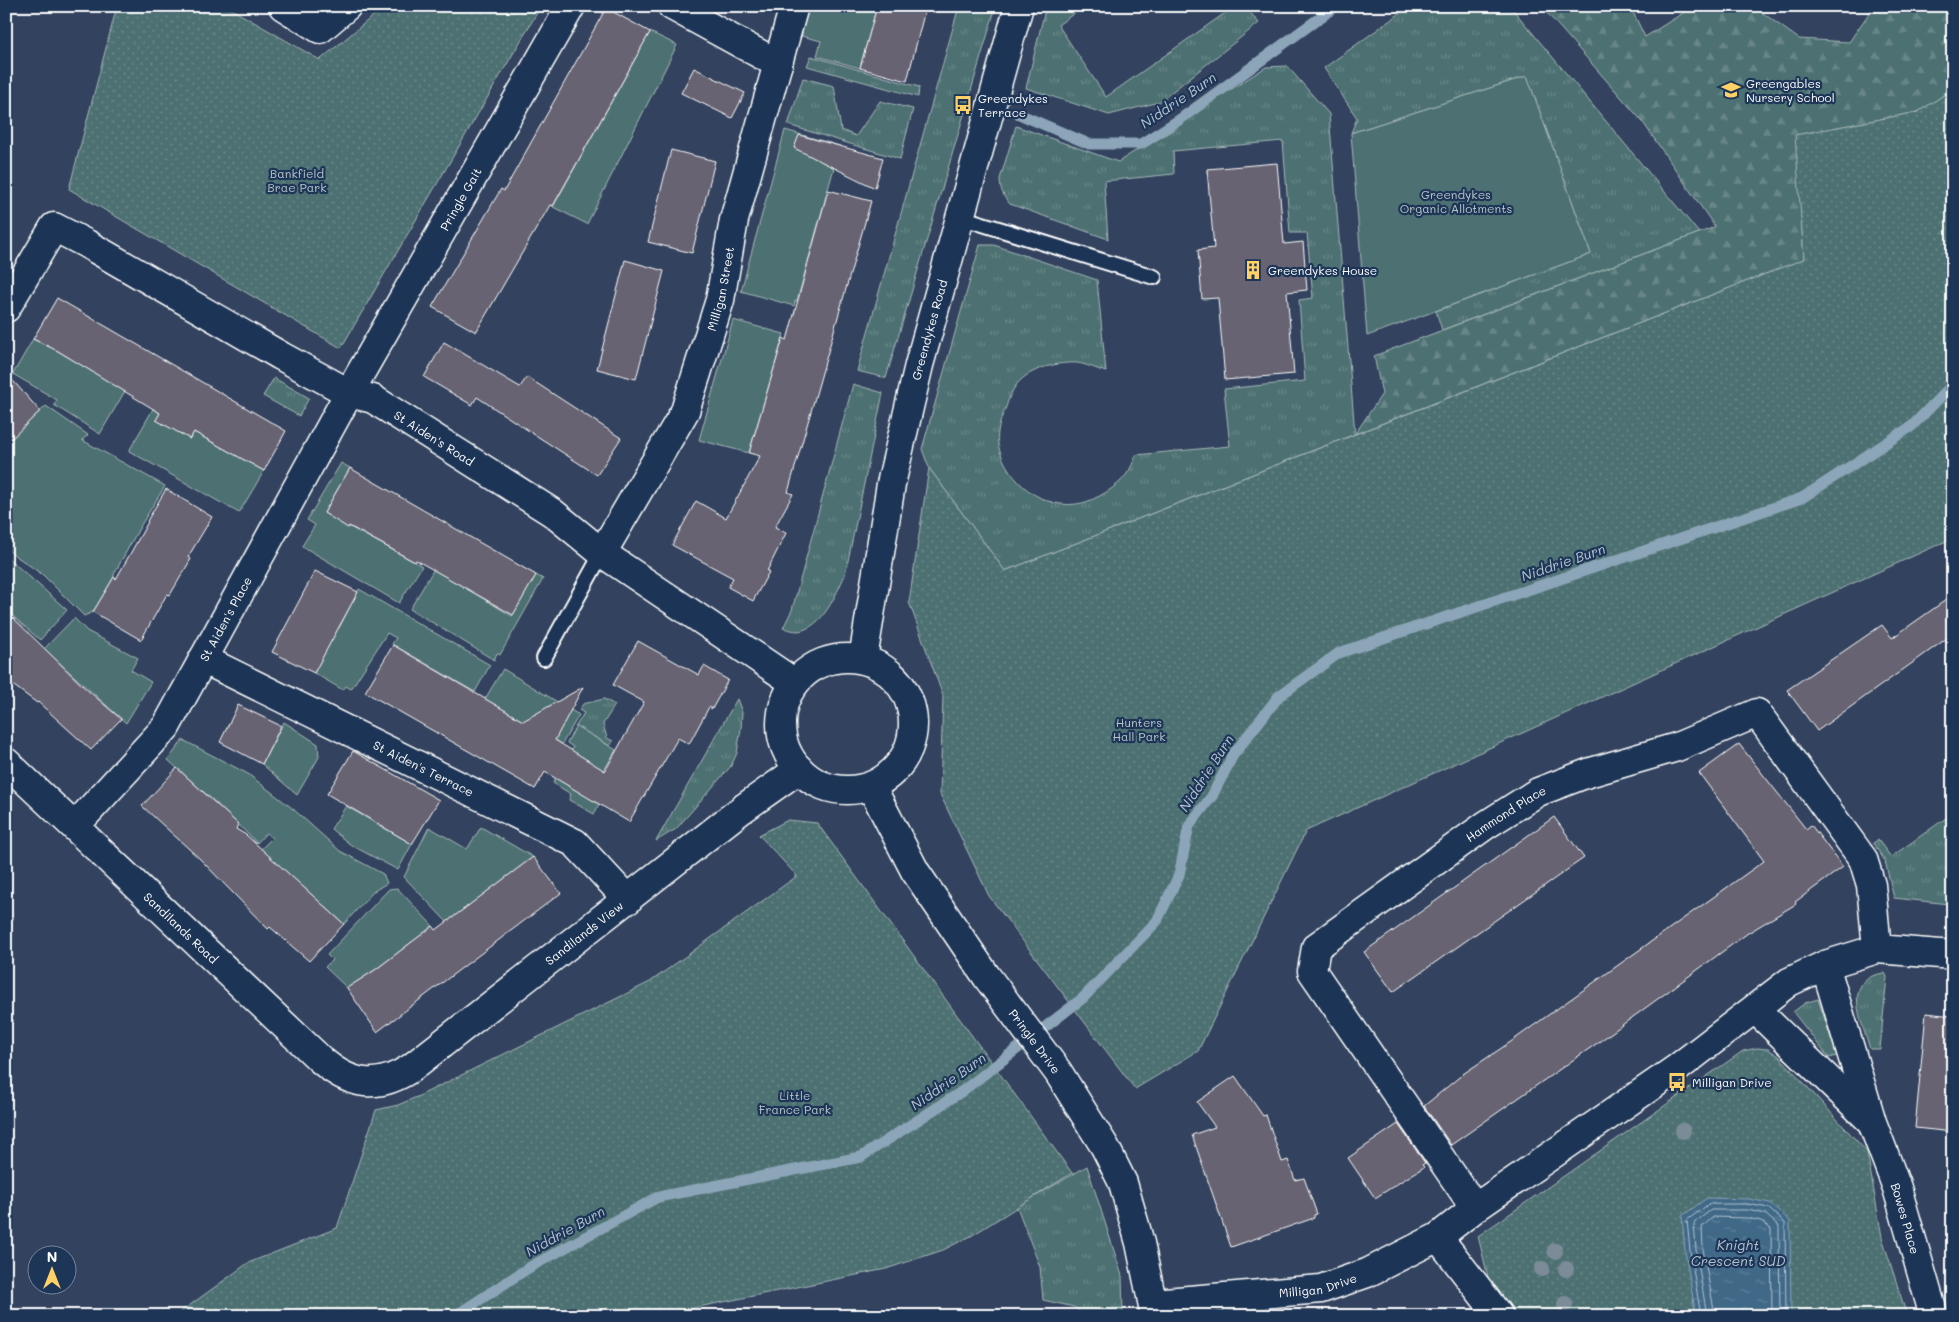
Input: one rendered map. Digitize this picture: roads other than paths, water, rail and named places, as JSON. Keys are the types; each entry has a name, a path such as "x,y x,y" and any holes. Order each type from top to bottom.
{"street":[{"path":"283,6 320,29 347,6"},
{"name":"Pringle Gait","path":"349,393 571,6"},
{"path":"672,6 778,64"},
{"name":"Milligan Street","path":"602,553 685,411 720,300 734,220 794,6"},
{"name":"Greendykes Road","path":"863,659 891,484 919,365 1019,6"},
{"name":"St Aiden's Road","path":"6,308 54,227 349,393 373,399 553,513 602,553 795,683"},
{"name":"St Aiden's Place","path":"75,826 166,727 349,393"},
{"path":"843,657 863,659 886,669 902,685 912,706 914,723 911,744 902,762 888,776 871,786 852,790 825,786 814,781 799,769 789,755 783,741 780,726 782,710 789,692 795,683 815,665 843,657"},
{"name":"St Aiden's Terrace","path":"203,659 575,843 628,900"},
{"name":"Hammond Place","path":"1475,1208 1312,971 1316,948 1486,825 1538,792 1588,772 1677,747 1757,713 1863,859 1872,885 1877,949"},
{"name":"Sandilands Road","path":"6,762 328,1066 348,1079 364,1083"},
{"name":"Sandilands View","path":"364,1083 381,1082 397,1078 411,1068 741,810 799,769"},
{"name":"Pringle Drive","path":"871,786 915,871 987,977 1058,1072 1105,1147 1123,1184 1140,1243 1154,1310"},
{"name":"Milligan Drive","path":"1154,1310 1321,1289 1367,1273 1438,1237 1475,1208 1676,1069 1789,982 1825,965 1877,949 1953,955"},
{"name":"Bowes Place","path":"1825,965 1872,1122 1897,1188 1934,1316"},
{"name":"Bowes Place","path":"1755,1009 1872,1122"},
{"path":"1438,1237 1499,1316"}],"lane":[{"path":"960,217 1154,277"},
{"path":"544,658 602,553"}],"water":[{"name":"Knight Crescent SUD","path":"1707,1198 1749,1199 1770,1203 1790,1221 1791,1316 1696,1316 1685,1251 1682,1216"}],"waterway":[{"name":"Niddrie Burn","path":"1019,114 1089,144 1141,144 1179,120 1336,6"},
{"name":"Niddrie Burn","path":"455,1316 530,1267 658,1197 861,1157 961,1092 1083,998 1157,921 1179,875 1189,826 1212,796 1233,755 1279,696 1339,653 1802,498 1912,426 1953,384"}],"place":[{"name":"Greengables Nursery School","path":"1731,90"},
{"name":"Greendykes Terrace","path":"963,105"},
{"name":"Greendykes House","path":"1253,270"},
{"name":"Milligan Drive","path":"1677,1082"}],"park label":[{"name":"Bankfield Brae Park","path":"297,180"},
{"name":"Greendykes Organic Allotments","path":"1456,201"},
{"name":"Hunters Hall Park","path":"1139,729"},
{"name":"Little France Park","path":"795,1102"}]}
